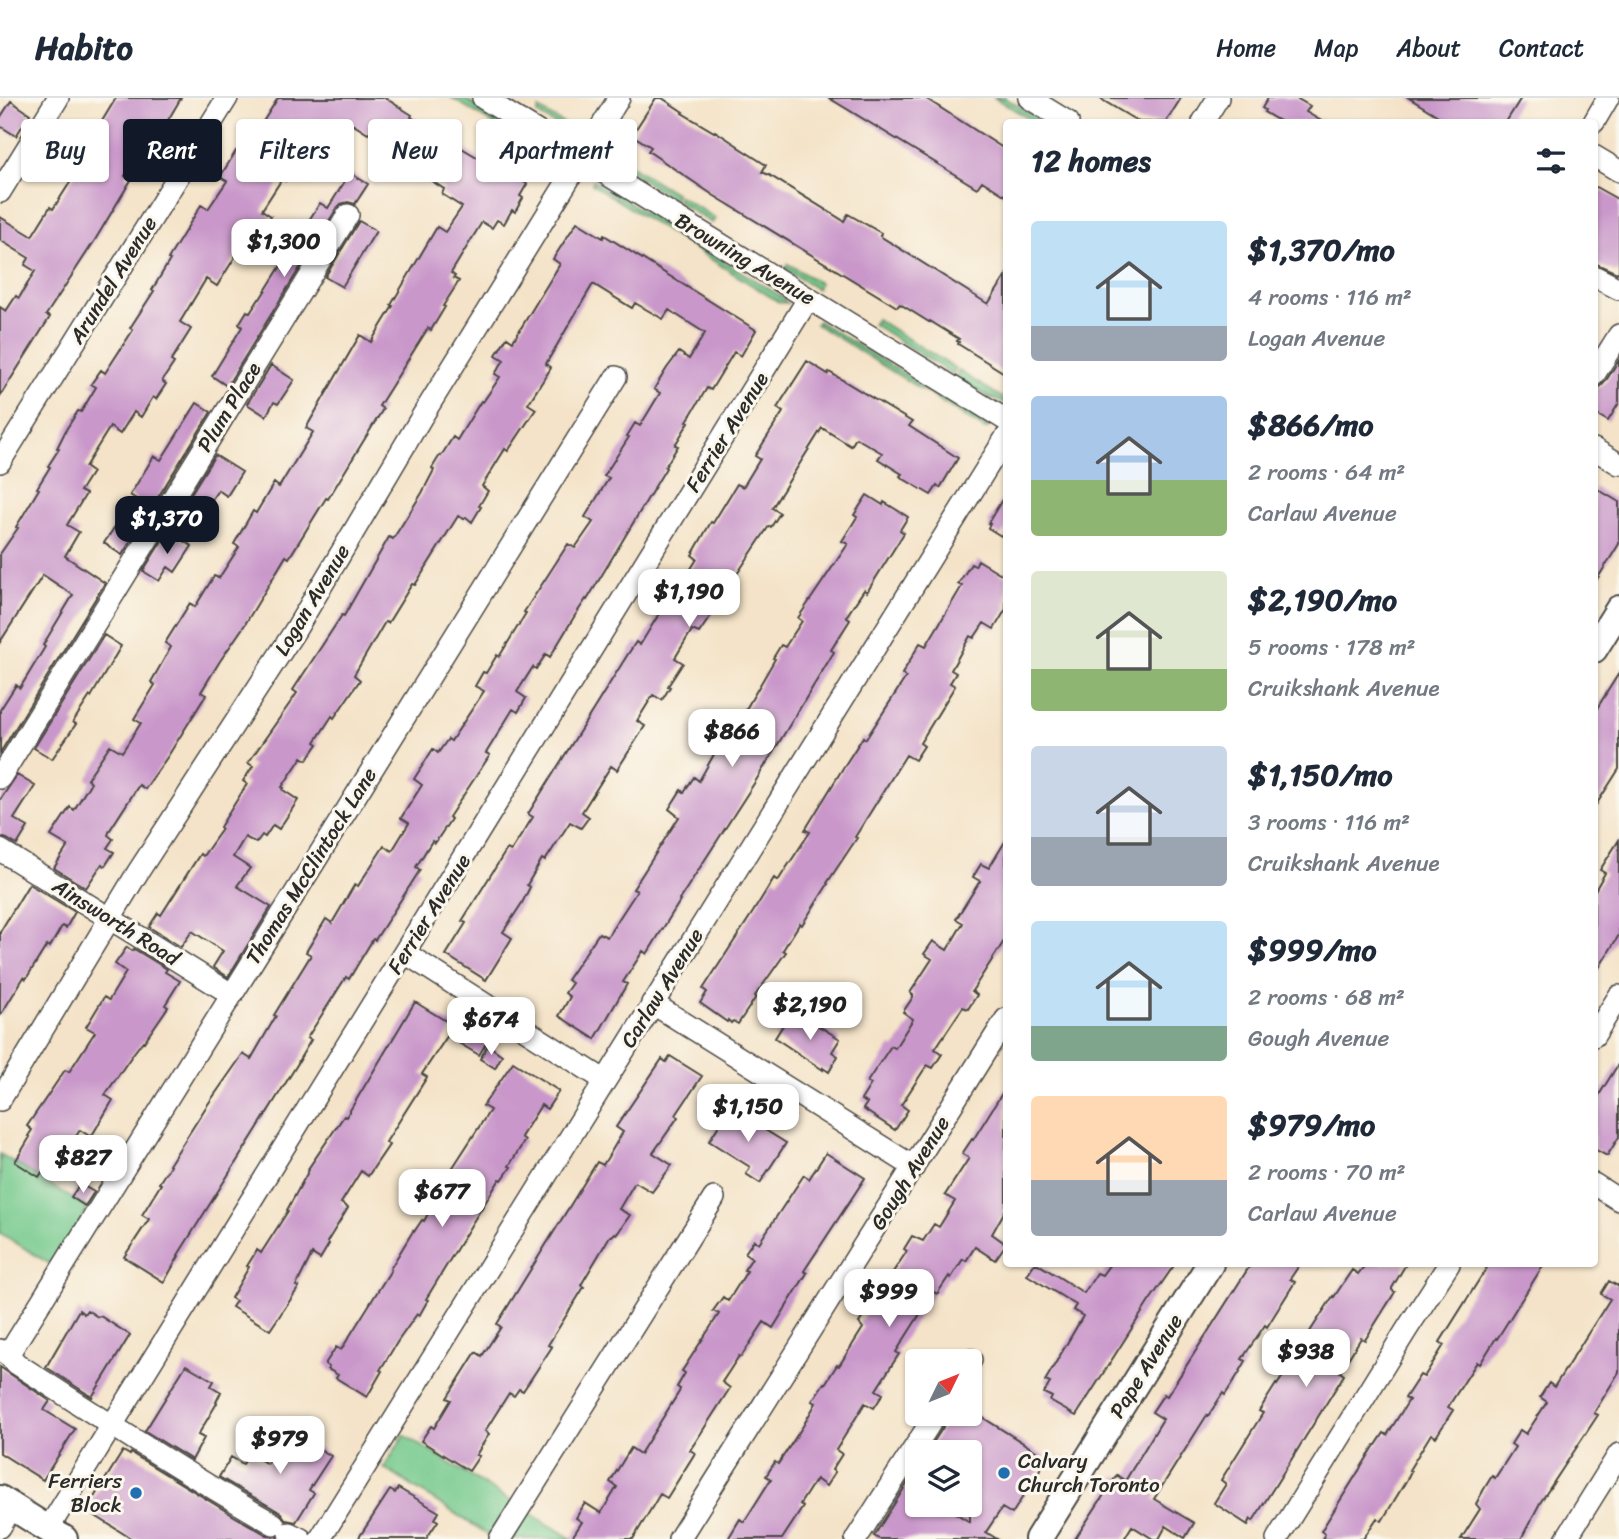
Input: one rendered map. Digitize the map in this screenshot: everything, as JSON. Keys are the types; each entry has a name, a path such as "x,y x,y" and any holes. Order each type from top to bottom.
{"main road":[{"name":"Pape Avenue","path":"1038,1539 1208,1267"},
{"path":"4,1511 56,1534"}],"street":[{"path":"0,192 58,98"},
{"name":"Arundel Avenue","path":"0,462 227,98"},
{"name":"Browning Avenue","path":"483,98 517,119"},
{"name":"Logan Avenue","path":"606,119 619,98"},
{"path":"1029,98 1063,119"},
{"path":"1205,119 1218,98"},
{"path":"1596,119 1608,98"},
{"path":"1598,158 1619,171"},
{"name":"Logan Avenue","path":"0,1100 110,918 296,629 421,418 568,182"},
{"name":"Browning Avenue","path":"619,182 1003,418"},
{"name":"Plum Place","path":"0,778 348,215"},
{"path":"1598,278 1619,289"},
{"name":"Ferrier Avenue","path":"56,1534 112,1426 808,299"},
{"path":"1598,369 1619,335"},
{"name":"Thomas McClintock Lane","path":"4,1352 616,377"},
{"name":"Carlaw Avenue","path":"329,1536 604,1080 1003,442"},
{"path":"1598,451 1619,464"},
{"name":"Ainsworth Road","path":"0,850 231,994"},
{"path":"405,953 604,1080"},
{"path":"1598,1030 1619,996"},
{"path":"652,1003 914,1167"},
{"name":"Gough Avenue","path":"679,1539 1003,1024"},
{"path":"1598,1187 1619,1200"},
{"path":"500,1539 714,1198"},
{"path":"1277,1539 1447,1267"},
{"path":"4,1352 17,1364 112,1426 288,1532"},
{"path":"856,1539 928,1426"},
{"path":"1566,1539 1619,1454"}],"green space":[{"path":"452,98 463,98 497,119 486,119"},
{"path":"995,98 1005,98 1039,119 1030,119"},
{"path":"539,109 556,119 546,119 538,114"},
{"path":"637,170 676,194 674,199 637,176"},
{"path":"596,182 780,296 787,303 779,302 592,184"},
{"path":"679,196 715,218 712,223 677,201"},
{"path":"788,264 819,283 817,289 785,269"},
{"path":"876,319 956,369 952,374 873,324"},
{"path":"818,321 975,417 988,428 985,429 816,324"},
{"path":"959,371 1003,398 1003,403 989,397 955,377"},
{"path":"0,1154 88,1208 55,1267 0,1233"},
{"path":"404,1435 572,1539 495,1539 384,1468"}],"building":[{"path":"116,98 181,98 169,119 123,119 123,182 130,182 46,315 50,317 0,396 0,307 6,311 16,296 19,298 35,271 25,265 29,258 0,240 0,217 32,236 70,182 109,182 109,119 103,119"},
{"path":"278,98 385,98 414,119 368,119 368,134 354,125 354,119 265,119"},
{"path":"656,98 662,98 766,165 762,172 844,221 848,214 881,233 880,236 988,304 1003,281 1003,372 958,344 959,339 930,321 900,304 897,307 713,195 648,151 651,147 637,138 637,127"},
{"path":"829,98 925,98 1003,148 1003,194 982,181 977,188"},
{"path":"1099,98 1181,98 1168,119 1134,119"},
{"path":"1268,98 1296,98 1310,106 1306,112 1318,119 1276,119 1262,108"},
{"path":"1409,98 1521,98 1508,119 1443,119"},
{"path":"11,101 30,114 27,119 21,119 21,128 16,136 0,126 0,118"},
{"path":"462,148 476,157 476,182 527,184 515,212 512,210 504,224 497,220 492,228 482,222 451,273 455,276 453,278 459,281 443,306 445,307 431,330 428,328 379,406 383,409 328,499 326,498 289,558 286,556 220,661 201,692 206,695 168,756 145,789 139,785 110,830 108,835 113,839 107,848 114,852 105,866 102,864 86,888 54,868 68,846 51,836 70,807 74,810 91,782 87,779 110,745 122,752 141,723 134,719 155,685 151,682 171,647 165,643 190,603 195,607 214,576 219,578 239,547 234,544 253,511 256,513 274,483 279,487 313,432 306,428 360,335 371,342 437,227 445,232 462,207 442,194 444,189 433,182 462,182"},
{"path":"236,151 236,182 280,182 262,210 271,216 261,233 253,228 217,286 206,279 180,322 191,329 171,361 174,363 162,381 166,384 156,399 153,397 141,417 134,412 120,434 110,427 85,467 92,472 80,491 86,494 67,525 79,532 65,556 105,583 0,753 0,710 16,685 20,688 73,595 43,575 0,642 0,554 39,489 37,488 59,449 57,448 67,428 78,411 81,412 96,387 91,384 101,370 105,373 133,330 130,328 154,291 152,290 170,260 168,259 201,205 208,209 227,181 222,178"},
{"path":"354,175 368,184 355,204 348,202 337,208 227,386 212,376 242,327 239,324 247,311 250,313 260,299 294,245 292,244 302,227 304,228 320,203 328,208 344,182 354,182"},
{"path":"1598,188 1619,200 1617,273 1598,265"},
{"path":"359,221 376,231 342,287 325,277"},
{"path":"577,222 603,238 604,235 756,330 741,356 734,352 711,390 707,388 687,421 689,422 675,445 678,446 666,468 587,600 550,657 546,654 536,669 533,667 517,692 526,698 518,712 513,709 486,753 490,755 449,817 451,819 435,843 432,841 416,867 420,870 307,1038 311,1040 300,1060 178,1255 164,1282 124,1257 149,1219 142,1215 169,1165 243,1054 251,1059 311,955 306,952 326,919 332,923 355,884 358,886 384,846 392,851 409,823 401,818 422,785 414,779 433,749 438,753 448,739 451,741 484,691 475,686 483,672 486,673 497,655 499,657 526,613 524,612 568,544 575,548 593,522 585,517 609,478 604,476 635,423 640,426 660,393 654,389 667,368 679,352 689,359 705,333 669,310 663,319 635,303 632,308 593,284 546,364 551,368 528,404 536,409 508,451 505,449 482,486 488,491 472,522 466,517 464,519 458,516 415,585 412,584 388,623 385,622 354,675 360,680 334,718 332,716 307,760 302,757 282,787 298,800 279,829 273,825 265,837 262,835 256,843 245,837 233,857 250,868 237,886 271,907 228,977 213,967 223,951 192,931 181,947 149,927 158,913 161,915 200,854 203,856 222,829 220,827 247,784 243,781 253,766 248,763 297,693 293,690 342,615 344,616 389,537 393,539 422,493 440,455 453,437 457,440 481,401 483,402 500,377 495,374 504,360 496,355 507,337 513,341 560,264 553,259"},
{"path":"1619,360 1619,403 1608,421 1598,415 1598,387 1605,382"},
{"path":"807,361 912,422 909,426 958,458 940,488 937,486 931,495 902,478 902,474 878,459 882,453 856,438 851,446 822,428 772,508 780,513 737,574 733,571 729,574 712,601 718,605 699,633 692,630 675,658 683,663 662,700 653,695 637,721 645,726 617,770 611,766 582,812 589,817 581,828 570,822 545,861 542,859 527,885 530,887 522,903 503,932 512,938 486,980 446,955 466,923 462,921 507,849 511,851 533,817 528,814 628,654 636,642 640,645 659,614 653,611 661,598 671,601 697,559 692,555 711,522 713,523 737,484 743,487 760,459 755,456 783,412 777,408"},
{"path":"271,365 294,380 278,404 274,402 266,416 247,404"},
{"path":"197,403 211,412 122,555 104,543 136,499 130,495 154,456 161,460"},
{"path":"215,455 242,472 227,496 218,490 204,511 187,500"},
{"path":"1598,489 1619,502 1619,544 1598,578"},
{"path":"867,495 908,517 900,530 904,533 867,592 864,590 846,617 850,620 831,650 834,652 755,782 647,954 643,951 623,982 627,984 595,1039 559,1016 570,997 565,993 572,983 567,980 599,933 607,937 637,891 633,889 679,817 669,809 681,790 684,792 694,777 699,781 730,726 735,728 775,659 773,658 781,645 785,647 802,621 798,618 848,544 842,541"},
{"path":"1003,498 1001,536 988,528 988,523"},
{"path":"168,531 192,546 175,572 168,567 159,581 143,571"},
{"path":"978,560 1003,575 1003,614 994,629 984,623 974,638 970,636 951,670 956,673 950,683 955,686 920,743 924,746 915,760 906,755 828,884 783,950 786,952 738,1024 728,1020 727,1022 700,1003 707,992 703,989 774,878 778,881 810,832 805,830 863,737 866,739 906,677 902,674 920,643 926,646 962,586 958,584 971,564 975,566"},
{"path":"104,635 121,646 73,722 76,724 52,759 34,748"},
{"path":"1619,673 1619,769 1598,802 1598,707"},
{"path":"17,775 35,786 14,819 28,827 17,845 0,837 0,800"},
{"path":"1619,840 1619,935 1598,969 1598,885 1605,873 1600,870"},
{"path":"1003,845 1003,943 972,991 977,995 968,1009 963,1007 935,1049 942,1054 933,1068 927,1065 901,1105 908,1110 895,1130 863,1109 867,1103 861,1100 871,1084 867,1082 891,1046 895,1048 913,1019 903,1012 913,997 910,993 932,959 924,954 933,941 947,950 963,923 956,919 980,881 973,877 981,864 989,868"},
{"path":"29,884 75,912 66,928 62,926 50,947 47,945 0,1016 0,932"},
{"path":"127,947 167,969 165,972 180,981 165,1005 168,1007 105,1095 113,1100 91,1137 80,1130 65,1153 58,1148 39,1177 15,1162 30,1137 28,1136 32,1130 27,1126 65,1070 69,1072 95,1032 86,1027 104,997 109,1000 126,972 115,964"},
{"path":"415,1002 454,1026 422,1074 427,1077 386,1142 389,1145 368,1176 361,1171 341,1203 348,1208 320,1259 312,1254 296,1286 299,1287 270,1330 232,1307 236,1301 231,1298 249,1267 247,1266 257,1250 261,1253 288,1211 308,1169 344,1116 346,1117"},
{"path":"790,1014 809,1026 812,1022 840,1039 832,1052 838,1056 829,1072 775,1038"},
{"path":"465,1027 488,1040 479,1055 457,1042"},
{"path":"488,1045 502,1055 495,1068 480,1059"},
{"path":"670,1056 702,1076 653,1153 672,1165 652,1192 635,1182 619,1209 630,1215 617,1234 610,1236 581,1285 584,1287 548,1345 552,1347 523,1391 519,1389 514,1396 509,1393 485,1431 489,1434 469,1471 421,1441 431,1426 434,1428 451,1400 447,1398 476,1352 482,1356 501,1327 497,1324 597,1162 603,1165 623,1132 616,1127 662,1059 666,1062"},
{"path":"513,1062 559,1091 547,1109 541,1105 521,1137 525,1140 509,1166 511,1167 502,1180 500,1179 476,1217 426,1299 428,1300 419,1316 417,1314 398,1341 367,1397 336,1378 338,1375 325,1364 336,1347 341,1350 413,1231 424,1221 446,1183 444,1181 490,1110 483,1106"},
{"path":"1619,1063 1619,1137 1607,1156 1598,1151 1598,1097"},
{"path":"1003,1092 1003,1214 992,1234 1003,1242 1003,1248 995,1260 975,1247 937,1294 934,1292 896,1352 899,1354 876,1390 883,1394 874,1408 865,1403 836,1450 842,1454 832,1470 835,1472 826,1486 816,1479 800,1504 803,1507 782,1539 728,1539 740,1519 744,1522 771,1479 766,1476 775,1462 778,1464 816,1403 812,1401 863,1328 859,1323 907,1251 904,1249 912,1236 923,1241 934,1224 939,1227 955,1201 945,1195 969,1158 962,1154"},
{"path":"730,1108 786,1143 760,1183 746,1174 750,1167 709,1141"},
{"path":"826,1153 865,1178 804,1271 807,1273 773,1328 764,1322 722,1382 730,1388 690,1450 695,1453 667,1498 660,1494 633,1539 571,1539 582,1522 576,1518 585,1503 601,1513 617,1487 610,1482 631,1448 640,1454 679,1392 677,1387 685,1373 682,1371 719,1314 713,1311 723,1297 728,1301 747,1271 744,1270 752,1258 745,1253 754,1240 759,1243 804,1175 809,1179"},
{"path":"80,1184 94,1192 85,1206 71,1197"},
{"path":"1032,1267 1043,1267 1084,1293 1097,1273 1102,1275 1108,1267 1173,1267 1076,1416 1050,1401 1052,1397 1044,1393 1050,1383 1045,1381 1083,1316 1073,1310 1076,1305 1027,1275"},
{"path":"1249,1267 1298,1267 1290,1279 1295,1282 1267,1327 1265,1325 1242,1359 1246,1361 1239,1373 1225,1395 1223,1393 1207,1415 1154,1499 1194,1523 1185,1538 1166,1526 1159,1539 1153,1539 1132,1526 1124,1539 1075,1539 1117,1475 1125,1481 1163,1419 1152,1412 1164,1394 1167,1396"},
{"path":"1364,1267 1404,1267 1392,1288 1395,1292 1365,1340 1361,1338 1340,1372 1344,1375 1248,1525 1214,1503 1226,1484 1221,1480 1263,1413 1259,1411 1333,1296 1352,1270 1358,1274"},
{"path":"1487,1267 1542,1267 1497,1339 1480,1364 1477,1362 1448,1407 1453,1410 1436,1437 1431,1434 1382,1521 1377,1518 1363,1539 1322,1539 1325,1534 1321,1531 1375,1445 1384,1433 1387,1435 1409,1400 1405,1398 1420,1375 1424,1377 1444,1345 1440,1342"},
{"path":"1609,1281 1618,1286 1619,1284 1619,1372 1594,1413 1598,1415 1540,1503 1521,1539 1461,1539 1480,1509 1476,1504 1484,1489 1492,1476 1495,1478 1515,1447 1511,1444 1520,1430 1526,1434 1547,1402 1540,1397 1549,1383 1554,1387 1610,1299 1601,1294"},
{"path":"79,1310 84,1314 87,1310 100,1316 130,1335 92,1397 46,1367"},
{"path":"186,1365 214,1381 211,1386 221,1392 198,1435 204,1438 192,1460 145,1431"},
{"path":"0,1367 50,1401 44,1410 75,1429 43,1480 0,1453"},
{"path":"982,1417 1047,1458 1012,1514 1002,1508 986,1532 997,1539 879,1539 874,1536 905,1487 905,1517 962,1517 970,1522 970,1517 982,1517 982,1440 935,1440 944,1426 982,1426"},
{"path":"290,1430 331,1456 309,1490 314,1493 296,1522 286,1520 281,1513 219,1477 231,1457 243,1464 250,1453 267,1464"},
{"path":"123,1451 130,1455 131,1453 234,1516 267,1535 277,1536 278,1539 132,1539 86,1510"},
{"path":"398,1488 439,1512 435,1519 438,1521 426,1539 358,1539 390,1490 395,1493"}],"place":[{"name":"Calvary Church Toronto","path":"1004,1473"},
{"name":"Ferriers Block","path":"136,1493"}]}
